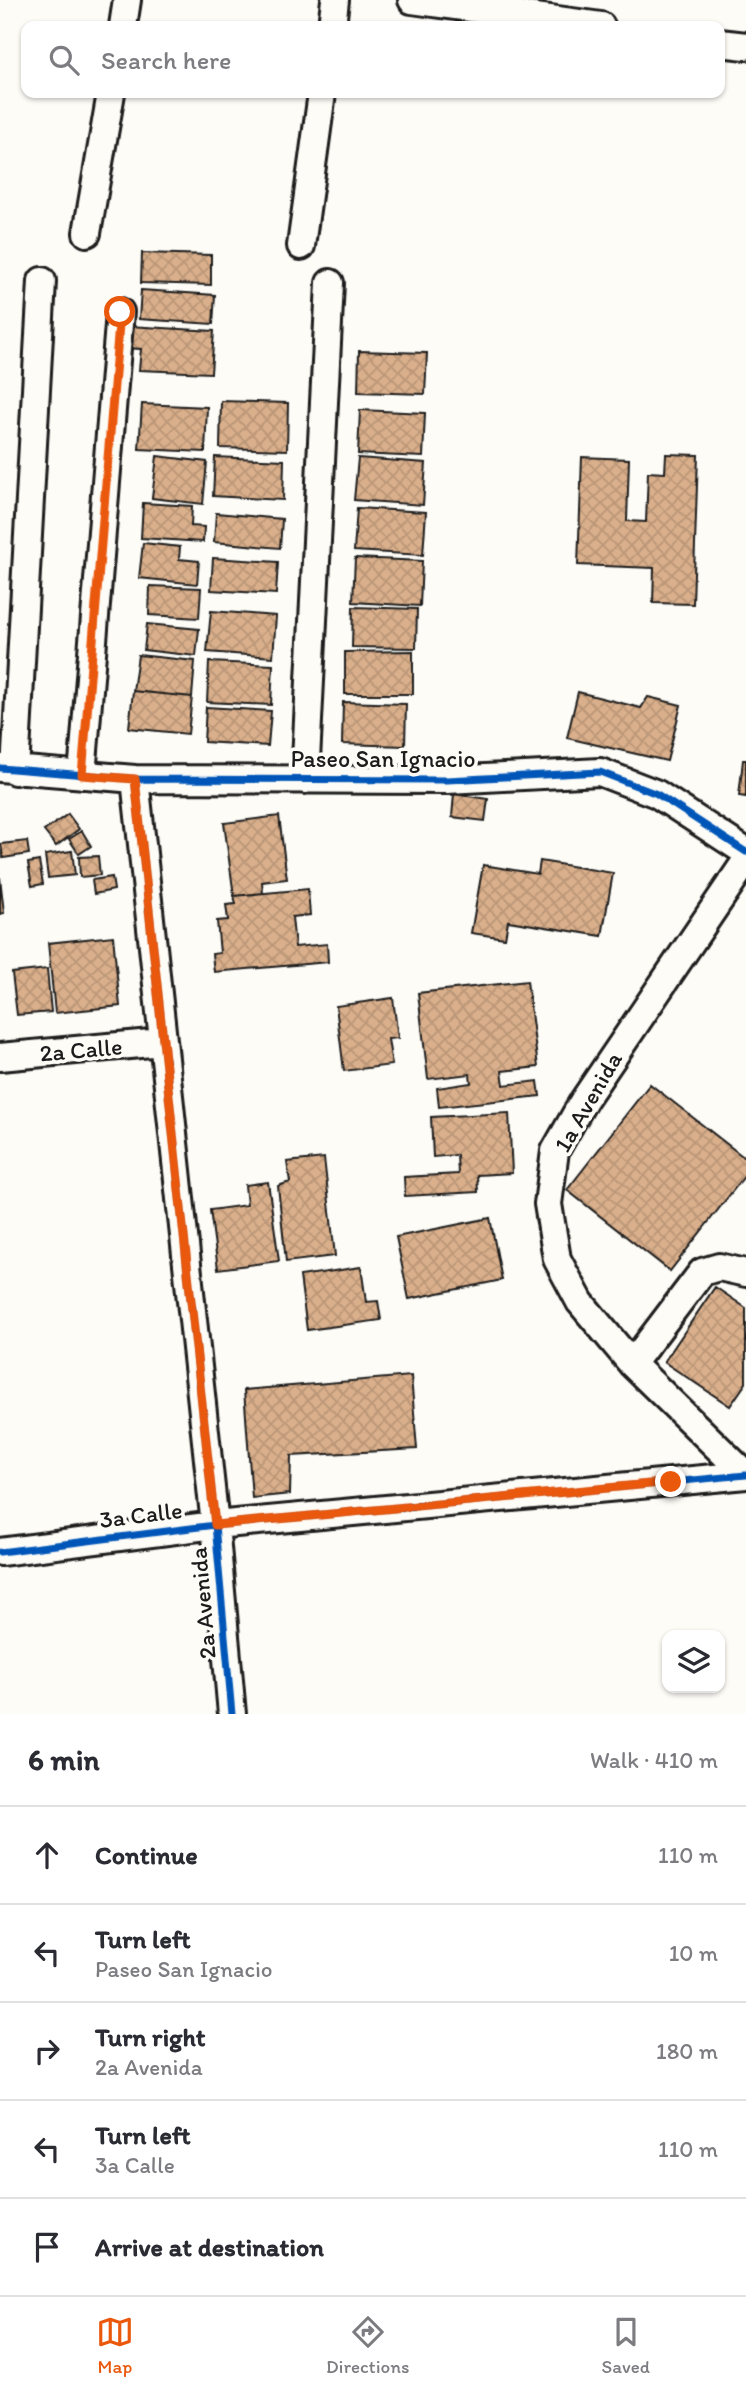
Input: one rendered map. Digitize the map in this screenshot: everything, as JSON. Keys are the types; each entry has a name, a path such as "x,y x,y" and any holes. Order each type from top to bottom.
{"street":[{"path":"124,21 127,0"},
{"path":"333,21 335,0"},
{"path":"412,0 565,21"},
{"path":"725,44 746,46"},
{"path":"87,233 110,98"},
{"path":"301,246 321,98"},
{"path":"8,769 42,281"},
{"path":"304,780 330,283"},
{"path":"82,775 120,312"},
{"name":"Paseo San Ignacio","path":"8,769 135,779 304,780 447,780 600,772 657,794 746,852"},
{"name":"2a Avenida","path":"135,779 215,1525 232,1714"},
{"name":"1a Avenida","path":"746,861 583,1100 555,1151 548,1204 558,1259 580,1302 632,1364 746,1475"},
{"name":"2a Calle","path":"0,1057 162,1042"},
{"path":"632,1364 702,1272 719,1267 746,1273"},
{"name":"3a Calle","path":"0,1552 215,1525 746,1475"}],"building":[{"path":"142,253 211,255 211,285 141,283"},
{"path":"141,290 215,295 213,324 139,319"},
{"path":"128,326 214,331 211,373 139,370 141,349 126,348"},
{"path":"359,351 427,353 425,394 358,392"},
{"path":"221,401 288,403 287,450 220,448"},
{"path":"142,404 207,407 205,452 139,449"},
{"path":"360,410 425,413 423,457 358,454"},
{"path":"666,454 698,455 693,604 653,603 654,568 578,565 582,457 629,459 627,521 646,522 648,472 665,473"},
{"path":"157,456 207,462 203,504 152,498"},
{"path":"215,457 284,460 283,500 213,496"},
{"path":"358,458 426,463 423,505 354,500"},
{"path":"143,503 192,506 191,526 204,527 203,542 141,538"},
{"path":"357,508 426,512 423,555 354,551"},
{"path":"216,513 282,519 280,548 214,542"},
{"path":"143,543 180,547 179,559 199,561 197,584 139,578"},
{"path":"213,558 278,562 276,594 211,590"},
{"path":"355,558 422,561 420,606 353,602"},
{"path":"150,586 201,588 199,618 149,615"},
{"path":"353,607 417,609 416,648 352,647"},
{"path":"211,611 276,616 273,657 207,652"},
{"path":"147,624 199,629 196,656 144,650"},
{"path":"413,651 413,694 345,694 345,652"},
{"path":"138,655 195,661 192,697 133,691"},
{"path":"209,662 273,665 271,705 207,702"},
{"path":"133,691 192,697 188,734 129,728"},
{"path":"578,692 641,708 648,697 681,705 667,761 567,738"},
{"path":"343,702 406,704 405,746 342,744"},
{"path":"206,707 271,711 268,746 204,742"},
{"path":"743,760 746,760 746,797 739,796"},
{"path":"454,794 488,799 485,821 452,817"},
{"path":"68,814 79,829 56,846 44,831"},
{"path":"279,816 287,879 262,882 263,893 234,896 224,823"},
{"path":"82,831 91,846 79,854 69,839"},
{"path":"27,841 29,854 3,858 1,844"},
{"path":"72,851 75,875 48,878 45,855"},
{"path":"98,856 100,875 80,877 79,857"},
{"path":"39,861 43,884 32,886 28,863"},
{"path":"540,861 613,873 602,936 508,921 505,938 471,933 483,865 538,874"},
{"path":"0,877 4,913 0,914"},
{"path":"112,877 114,890 94,894 92,880"},
{"path":"308,889 310,915 292,917 295,947 327,944 328,962 214,972 212,954 220,953 217,921 228,920 226,905 236,904 234,896"},
{"path":"113,936 120,1006 55,1013 48,943"},
{"path":"47,969 51,1012 17,1015 12,973"},
{"path":"527,981 538,1067 502,1071 504,1085 538,1081 540,1096 439,1107 437,1088 471,1083 470,1074 428,1079 418,993"},
{"path":"393,998 398,1038 388,1039 392,1065 344,1071 336,1006"},
{"path":"650,1084 746,1159 746,1174 670,1271 567,1190"},
{"path":"509,1113 512,1173 477,1175 478,1192 405,1196 404,1177 458,1174 457,1155 433,1157 431,1117"},
{"path":"324,1158 335,1256 286,1262 278,1186 290,1182 287,1162"},
{"path":"268,1182 279,1261 218,1269 210,1210 247,1205 245,1185"},
{"path":"490,1218 502,1280 409,1299 396,1237"},
{"path":"361,1267 366,1302 378,1301 381,1320 307,1330 300,1276"},
{"path":"715,1287 746,1308 746,1383 730,1406 664,1362"},
{"path":"411,1376 417,1449 291,1456 290,1494 252,1498 244,1390"}],"cycle path":[{"path":"0,768 135,779 447,780 600,772 657,794 746,852"},
{"path":"135,779 215,1525 232,1714"},
{"path":"0,1552 215,1525 746,1475"}],"route":[{"path":"120,312 82,775 135,779 215,1525 671,1482"}]}
